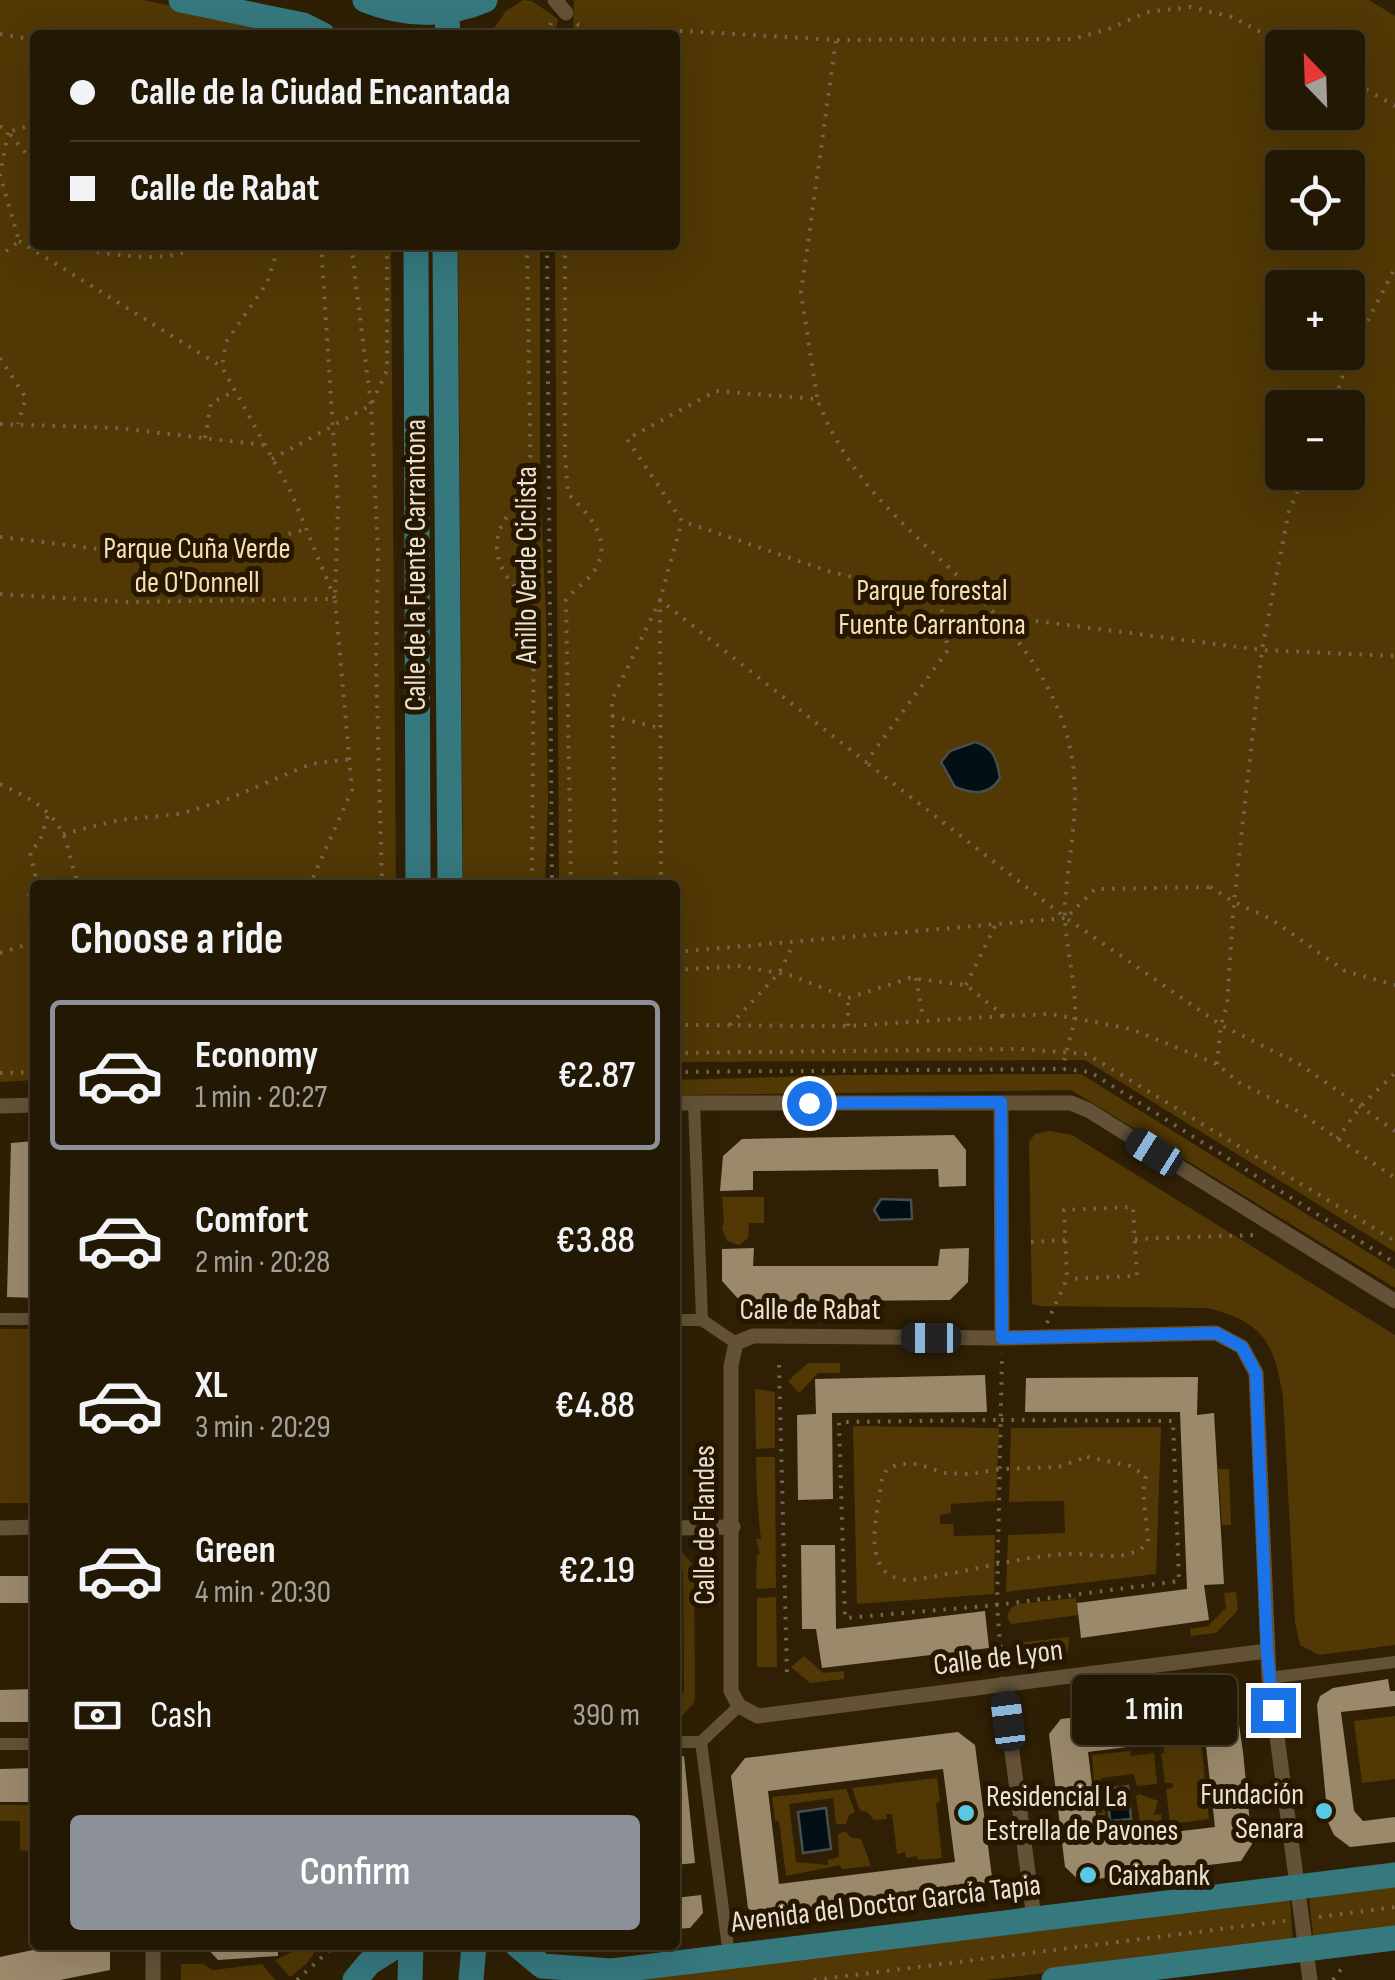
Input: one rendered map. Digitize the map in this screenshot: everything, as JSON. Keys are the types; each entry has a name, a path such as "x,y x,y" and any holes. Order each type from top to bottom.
{"main road":[{"path":"181,0 314,30"},
{"path":"365,0 409,16 446,15 484,0"},
{"name":"Calle de la Fuente Carrantona","path":"416,250 418,880"},
{"name":"Calle de la Fuente Carrantona","path":"444,250 450,880"},
{"name":"Avenida del Doctor García Tapia","path":"522,1950 544,1973 612,1971 1395,1875"},
{"path":"1054,1980 1395,1938"},
{"path":"355,1980 369,1963 390,1950"},
{"path":"410,1980 412,1950"},
{"path":"471,1980 474,1950"}],"street":[{"path":"554,0 566,14"},
{"path":"1001,1102 1002,1338"},
{"path":"680,1103 1072,1104 1088,1110 1395,1301"},
{"path":"694,1103 702,1320"},
{"path":"0,1106 30,1105"},
{"path":"0,1319 30,1319"},
{"name":"Calle de Rabat","path":"680,1320 702,1320 736,1343 753,1336 1040,1338 1216,1333 1242,1347 1256,1373 1268,1678 1297,1886"},
{"name":"Calle de Flandes","path":"736,1343 730,1366 731,1691 738,1706"},
{"path":"0,1528 30,1527"},
{"path":"680,1528 733,1527"},
{"name":"Calle de Lyon","path":"738,1706 758,1716 1267,1651"},
{"path":"1268,1678 1395,1662"},
{"path":"1003,1684 1034,1918"},
{"path":"680,1742 701,1742 738,1706"},
{"path":"701,1742 728,1956"},
{"path":"0,1744 30,1744"},
{"path":"1297,1886 1310,1980"},
{"path":"153,1950 154,1980"}],"path":[{"path":"680,31 836,40 1072,39 1110,29 1147,12 1191,8 1232,16 1265,34"},
{"path":"566,14 581,30"},
{"path":"0,34 30,39"},
{"path":"836,40 800,293 818,399 832,436 858,476 895,519 998,616 1029,654 1067,727 1075,776 1066,918 1076,1013 1063,1068"},
{"path":"1365,89 1395,106"},
{"path":"8,132 30,125"},
{"path":"0,126 30,158"},
{"path":"8,132 0,175 20,242 30,248"},
{"path":"0,256 20,242"},
{"path":"33,250 222,367 291,492 335,598"},
{"path":"84,250 166,256 185,250"},
{"path":"222,367 226,342 267,283 278,250"},
{"path":"312,880 352,790 335,598 338,507 321,250"},
{"path":"352,250 371,405 378,553 376,663 382,880"},
{"path":"272,459 371,405 387,370 387,250"},
{"path":"527,250 531,496 506,517 500,531 498,556 502,574 534,602 532,880"},
{"name":"Anillo Verde Ciclista","path":"547,250 552,880"},
{"path":"565,250 564,455 568,494 586,510 600,536 601,558 566,600 571,880"},
{"path":"1338,390 1349,357 1395,268"},
{"path":"0,358 26,398 18,424"},
{"path":"205,438 210,403 235,391"},
{"path":"818,399 716,391 627,439 682,522 828,570 940,599 948,650 866,762"},
{"path":"0,424 117,428 264,445"},
{"path":"1217,1064 1221,1025 1228,1005 1234,902 1262,650 1289,511 1298,490"},
{"path":"616,880 612,700 660,600 682,522"},
{"path":"0,537 198,561 306,528"},
{"path":"0,594 127,602 335,598"},
{"path":"660,600 661,880"},
{"path":"660,600 1066,918 1221,1025 1301,1065 1395,1131"},
{"path":"945,635 998,616 1262,650 1395,656"},
{"path":"612,716 659,728"},
{"path":"63,834 119,820 180,814 228,799 310,764 351,759"},
{"path":"0,784 36,800 48,815 63,834 77,880"},
{"path":"33,880 30,852 40,841 48,815"},
{"path":"680,952 1066,918 1095,889 1210,887 1271,919 1345,971 1395,985"},
{"path":"966,985 996,924"},
{"path":"730,1025 779,973 795,942"},
{"path":"0,953 30,944"},
{"path":"680,970 739,966 779,973 848,998 916,978 966,985 1004,1016"},
{"path":"916,978 923,1019"},
{"path":"848,998 848,1026"},
{"path":"680,1025 848,1026 1051,1014 1131,1030 1217,1064 1240,1084 1299,1112 1395,1178"},
{"path":"0,1072 30,1072"},
{"path":"1338,1139 1360,1107 1395,1072"},
{"path":"1040,1338 1067,1279 1064,1210 1134,1207 1137,1276 1067,1279"},
{"path":"1135,1239 1286,1234"},
{"path":"1031,1242 1065,1240"},
{"path":"1002,1338 997,1605 1003,1684"},
{"path":"778,1365 787,1674"},
{"path":"839,1422 1173,1422 1179,1581 997,1605 845,1618 839,1422"},
{"path":"1087,1457 1130,1466 1146,1476 1142,1492 1148,1543 1140,1550 1124,1556 1067,1554 998,1563 933,1577 901,1580 888,1576 874,1552 882,1477 887,1469 899,1464 917,1464 945,1473 1058,1468 1087,1457"},
{"path":"814,1980 1395,1908"},
{"path":"296,1980 329,1950"}],"green space":[{"name":"Parque Cuña Verde de O'Donnell","path":"0,0 143,0 282,30 30,30 30,250 391,250 396,880 30,880 30,1080 0,1082"},
{"path":"523,0 532,1 558,19 556,30 493,30 506,11"},
{"name":"Parque forestal Fuente Carrantona","path":"574,0 1369,0 1395,16 1395,1252 1085,1060 680,1062 680,880 559,880 555,250 680,250 680,30 573,30"},
{"path":"458,250 540,250 540,489 548,801 545,880 463,880"},
{"path":"1081,1074 1395,1269 1395,1288 1071,1090 680,1095 680,1080"},
{"path":"1050,1131 1072,1135 1395,1335 1395,1645 1319,1655 1300,1645 1295,1623 1283,1397 1270,1348 1254,1328 1208,1308 1032,1304 1029,1142 1035,1134"},
{"path":"722,1197 764,1197 764,1223 749,1223 748,1238 739,1245 727,1241 722,1229"},
{"path":"0,1329 30,1329 30,1503 0,1503"},
{"path":"808,1363 840,1363 840,1373 818,1373 799,1393 788,1381"},
{"path":"755,1389 775,1392 775,1448 756,1449"},
{"path":"853,1426 999,1428 996,1501 951,1504 951,1513 940,1515 940,1524 953,1524 954,1536 995,1535 994,1594 857,1604"},
{"path":"1161,1427 1156,1574 1006,1592 1008,1535 1065,1533 1064,1501 1009,1502 1011,1428"},
{"path":"756,1457 775,1457 776,1588 756,1587 760,1554 756,1539 761,1539"},
{"path":"1218,1469 1229,1469 1231,1525 1222,1525"},
{"path":"680,1550 694,1566 695,1697 680,1718 680,1697 684,1692"},
{"path":"1236,1592 1238,1610 1216,1633 1191,1636 1190,1629 1208,1626 1226,1608 1224,1593"},
{"path":"776,1597 777,1667 757,1667 757,1598"},
{"path":"1076,1598 1079,1615 1011,1624 1007,1616 1019,1604"},
{"path":"1069,1637 1068,1652 1018,1657 1013,1650 1016,1643"},
{"path":"804,1656 823,1673 844,1671 844,1679 810,1683 791,1667"},
{"path":"1395,1716 1395,1779 1362,1783 1354,1721"},
{"path":"1201,1742 1209,1819 1170,1824 1166,1789 1173,1788 1173,1783 1165,1783 1161,1753 1164,1747"},
{"path":"1130,1751 1131,1756 1154,1753 1157,1784 1137,1786 1134,1774 1101,1778 1107,1831 1127,1830 1128,1826 1140,1823 1136,1796 1139,1794 1158,1801 1154,1815 1161,1814 1162,1824 1101,1837 1100,1781 1094,1781 1092,1755"},
{"path":"937,1778 942,1858 918,1860 917,1856 906,1858 905,1852 897,1854 892,1814 886,1814 887,1819 874,1820 860,1811 852,1788"},
{"path":"846,1789 855,1812 846,1824 836,1824 833,1798 789,1804 796,1862 828,1865 828,1860 839,1857 838,1834 846,1831 850,1837 861,1839 871,1866 842,1869 840,1865 786,1876 772,1797"},
{"path":"0,1805 30,1805 30,1851 20,1850 20,1821 0,1821"},
{"path":"1395,1884 1395,1930 1313,1936 1309,1897"},
{"path":"1284,1897 1290,1901 1293,1943 986,1980 602,1980"},
{"path":"296,1950 316,1950 290,1977 275,1960"},
{"path":"181,1964 203,1964 213,1970 262,1964 275,1980 181,1980"}],"shaded area":[{"path":"975,742 994,755 1000,778 991,788 980,792 955,787 941,762 950,751"},
{"path":"881,1199 911,1200 912,1219 880,1220 874,1210"},
{"path":"1128,1786 1131,1819 1110,1821 1107,1789"},
{"path":"826,1808 831,1849 803,1853 798,1812"}],"building":[{"path":"954,1135 966,1150 966,1186 939,1187 938,1169 753,1171 753,1190 720,1191 723,1156 742,1139"},
{"path":"30,1141 30,1298 7,1297 11,1143"},
{"path":"754,1248 753,1266 938,1266 940,1249 969,1248 968,1282 950,1300 741,1302 722,1281 722,1249"},
{"path":"985,1375 987,1412 832,1413 833,1499 798,1500 797,1415 816,1414 815,1379"},
{"path":"1198,1377 1197,1415 1214,1413 1224,1584 1204,1585 1209,1620 1081,1638 1077,1603 1187,1589 1180,1412 1025,1412 1026,1378"},
{"path":"801,1545 835,1545 836,1629 985,1611 989,1648 822,1668 816,1629 802,1629"},
{"path":"0,1576 30,1576 30,1603 0,1603"},
{"path":"1388,1679 1390,1691 1395,1691 1395,1706 1341,1712 1354,1811 1363,1821 1395,1817 1395,1842 1350,1847 1334,1835 1328,1822 1317,1705 1320,1696 1333,1688"},
{"path":"30,1689 30,1722 0,1722 0,1690"},
{"path":"1222,1699 1237,1711 1243,1752 1252,1844 1241,1861 1080,1881 1065,1867 1049,1734 1061,1719","holes":["1205,1737 1215,1827 1099,1841 1088,1752"]},
{"name":"Residencial La Estrella de Pavones","path":"958,1732 975,1745 992,1877 978,1894 765,1921 748,1908 731,1776 745,1758","holes":["943,1769 955,1862 779,1884 768,1791"]},
{"path":"680,1756 684,1756 695,1863 680,1864"},
{"path":"30,1768 30,1802 0,1802 0,1769"},
{"path":"701,1895 703,1913 690,1928 680,1929 680,1897"},
{"path":"33,1950 110,1950 110,1970 60,1980 0,1980 0,1957"},
{"path":"209,1950 278,1950 278,1956 218,1960"}],"place":[{"name":"Fundación Senara","path":"1324,1811"},
{"name":"Residencial La Estrella de Pavones","path":"966,1813"},
{"name":"Caixabank","path":"1088,1875"}],"route":[{"path":"809,1103 1001,1102 1002,1338 1216,1333 1242,1347 1256,1373 1268,1678 1273,1710"}]}
